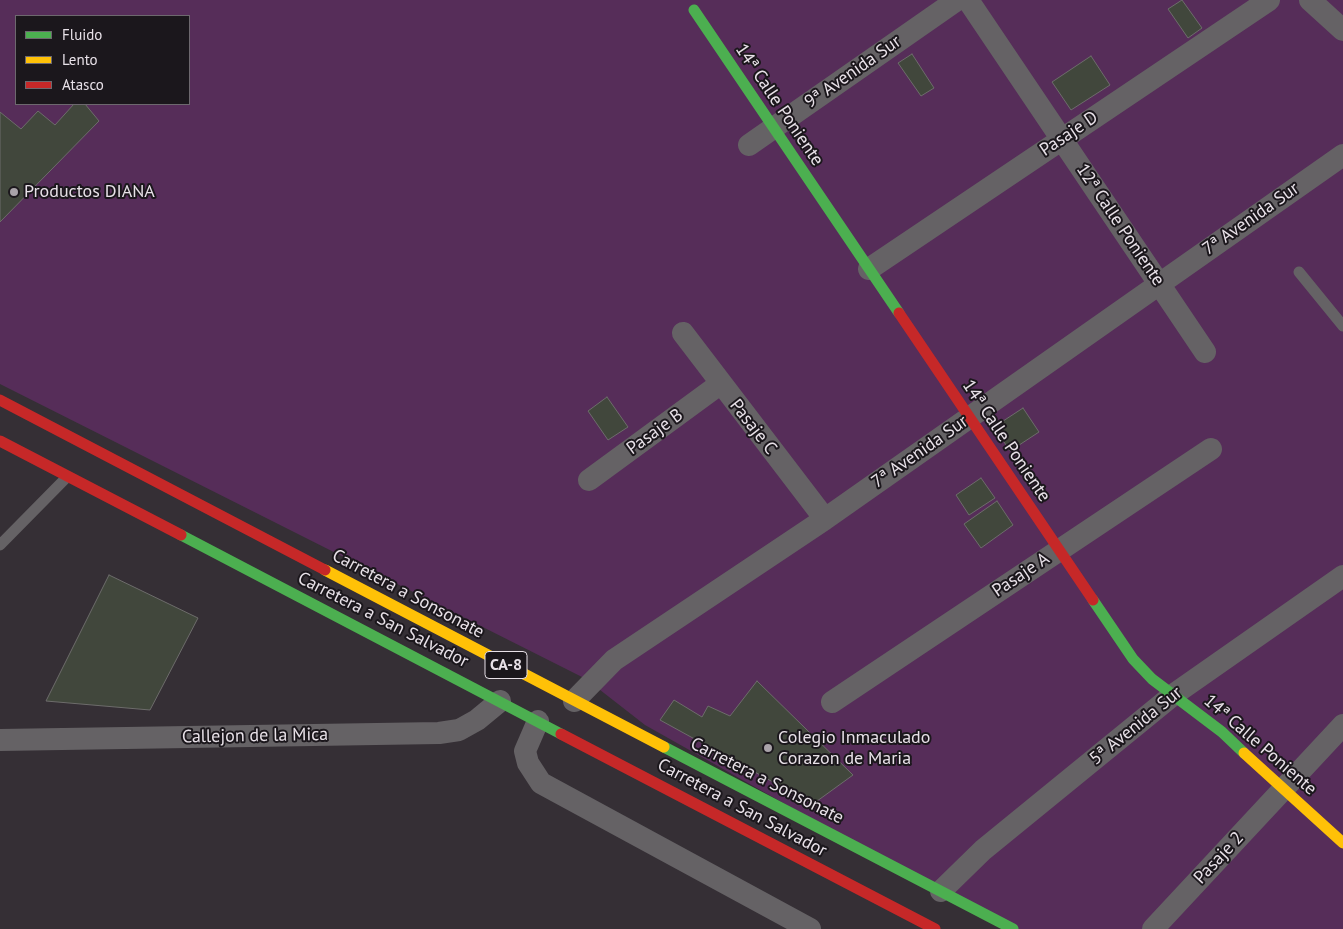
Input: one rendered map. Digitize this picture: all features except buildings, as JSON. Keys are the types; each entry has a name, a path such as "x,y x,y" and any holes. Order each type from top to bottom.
{"main road":[{"name":"14ª Calle Poniente","path":"694,10 1133,659 1152,679 1222,732 1343,843"},
{"name":"Carretera a Sonsonate","path":"0,400 1013,929"},
{"name":"Carretera a San Salvador","path":"0,441 935,929"}],"street":[{"name":"9ª Avenida Sur","path":"749,145 957,0"},
{"name":"12ª Calle Poniente","path":"968,0 1205,352"},
{"name":"Pasaje D","path":"869,269 1269,0"},
{"path":"1310,0 1343,30"},
{"name":"7ª Avenida Sur","path":"574,701 614,660 824,519 1343,155"},
{"name":"Pasaje C","path":"683,333 824,519"},
{"name":"Pasaje B","path":"590,480 720,384"},
{"name":"Pasaje A","path":"832,702 1211,449"},
{"name":"5ª Avenida Sur","path":"941,891 982,850 1173,695 1343,576"},
{"name":"Callejon de la Mica","path":"0,740 439,733 459,730 477,720 500,701"},
{"path":"538,721 526,751 528,763 541,783 810,929"},
{"name":"Pasaje 2","path":"1153,929 1343,725"}],"lane":[{"path":"1299,272 1343,326"},
{"path":"0,545 68,476"}],"shaded area":[{"path":"0,0 1343,0 1343,929 1007,929 645,725 586,679 0,384"}],"traffic: fast":[{"path":"694,10 899,313"},
{"path":"181,535 561,734"},
{"path":"1093,600 1133,659 1152,679 1222,732 1244,753"},
{"path":"664,747 1013,929"}],"traffic: slow":[{"path":"325,570 664,747"},
{"path":"1244,753 1343,843"}],"traffic: jam":[{"path":"899,313 1093,600"},
{"path":"0,400 325,570"},
{"path":"0,441 181,535"},
{"path":"561,734 935,929"}],"place":[{"name":"Productos DIANA","path":"14,192"},
{"name":"Colegio Inmaculado Corazon de Maria","path":"768,748"}]}
